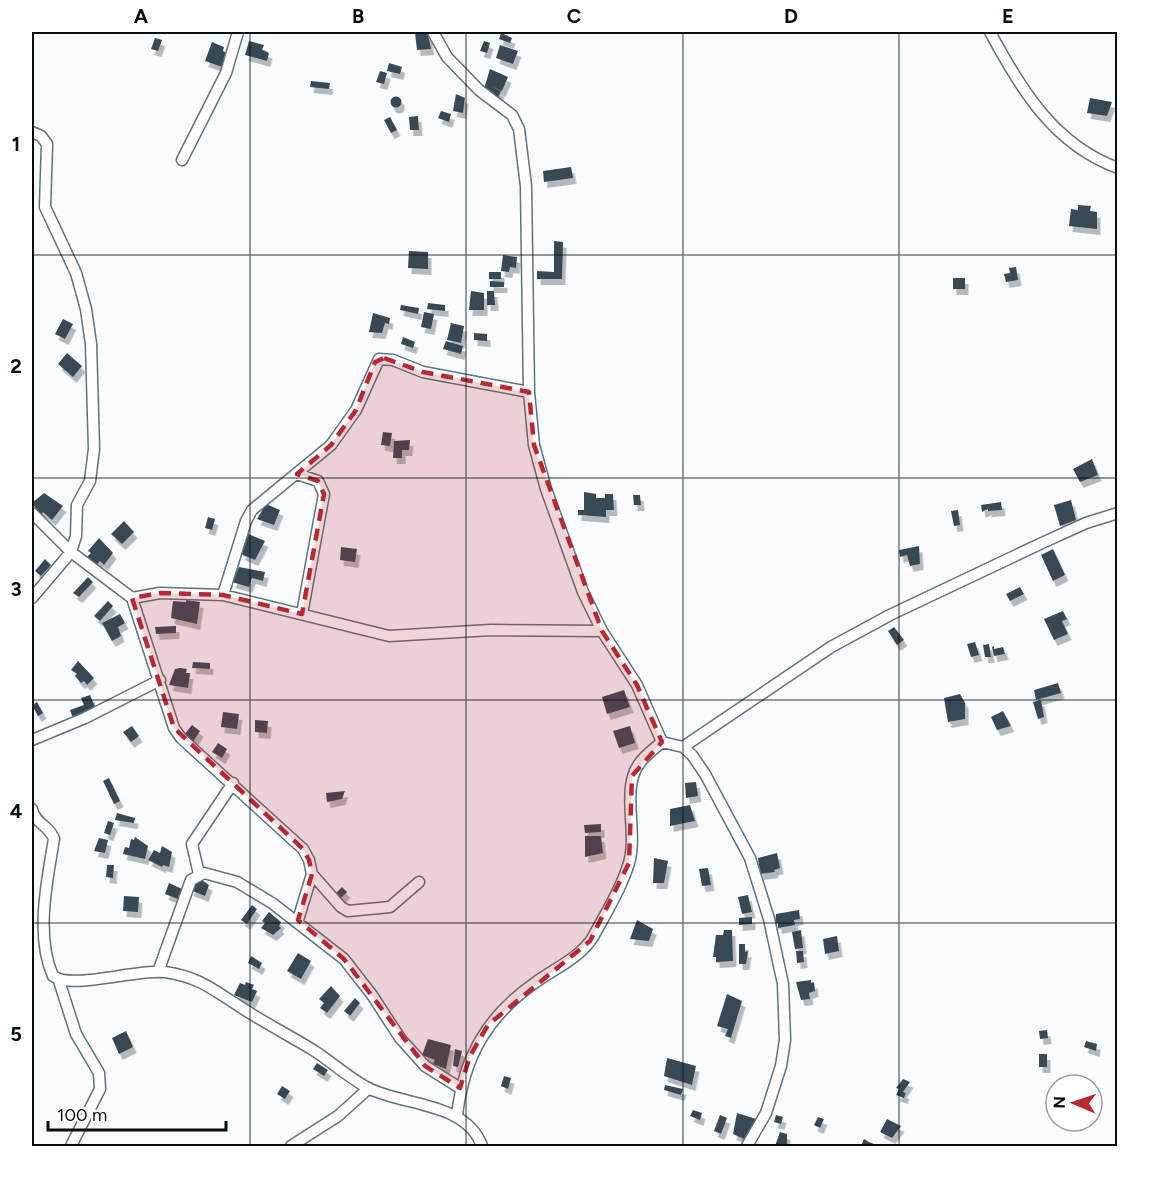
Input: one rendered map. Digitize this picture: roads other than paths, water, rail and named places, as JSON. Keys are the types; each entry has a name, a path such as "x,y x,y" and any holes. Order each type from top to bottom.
{"street":[{"path":"182,160 226,73 238,32"},
{"path":"433,32 447,57 479,90 512,115 519,129 526,186 529,392 534,445 546,489 583,592 602,632 637,686 662,742"},
{"path":"990,32 1032,104 1054,129 1079,148 1118,168"},
{"path":"32,132 41,136 47,144 45,207 76,273 86,309 91,344 94,449 90,482 77,505 76,536 71,552 32,598"},
{"path":"223,595 246,521 252,510 331,446 356,410 379,359 393,360 423,372 529,392"},
{"path":"297,474 318,481 324,494 302,614"},
{"path":"32,513 71,552 132,598 174,728 303,849 309,860 312,874 298,920"},
{"path":"683,747 775,683 850,636 1051,539 1086,523 1118,513"},
{"path":"132,598 160,593 223,595 389,636 491,630 602,632"},
{"path":"34,743 160,680"},
{"path":"662,742 683,747 705,774 750,858 769,919 783,984 785,1040 781,1066 766,1113 747,1146"},
{"path":"457,1115 460,1088 470,1056 488,1025 534,983 563,965 590,941 612,902 629,863 633,842 632,776 639,763 662,742"},
{"path":"199,874 192,844 233,783"},
{"path":"32,812 51,831 54,839 45,915 45,945 48,965 53,976 59,981 68,983 158,972 185,975 206,983 241,1008 313,1050 369,1088 457,1115 474,1128 482,1146"},
{"path":"158,972 191,880 199,874 210,873 237,882 298,920 344,959 372,995 400,1038 424,1066 460,1088"},
{"path":"312,874 341,907 348,911 390,907 419,882"},
{"path":"59,981 76,1034 99,1073 100,1089 71,1146"},
{"path":"291,1146 338,1116 369,1088"}]}
